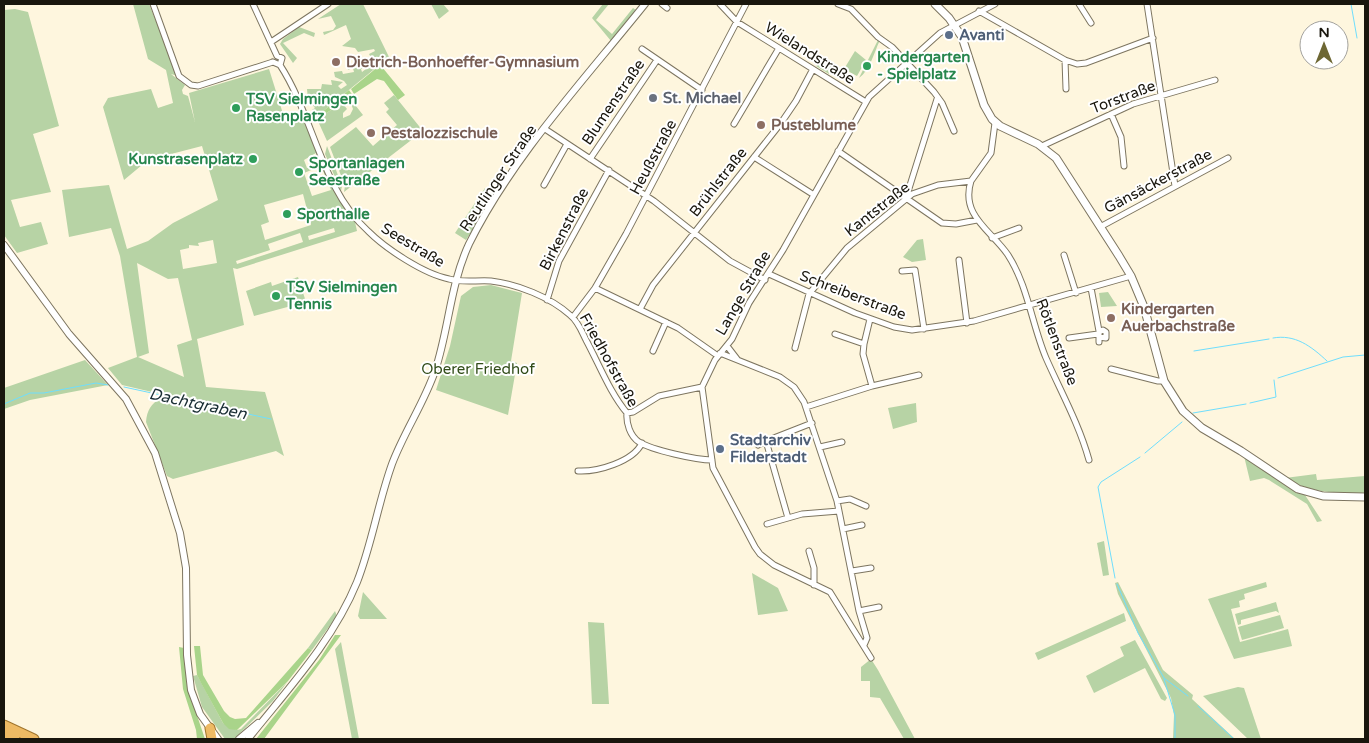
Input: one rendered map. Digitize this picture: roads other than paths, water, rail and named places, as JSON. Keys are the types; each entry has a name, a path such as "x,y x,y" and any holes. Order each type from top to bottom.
{"highway":[{"path":"4,725 34,739"},
{"path":"210,728 212,739"},
{"path":"4,734 15,739"}],"main road":[{"path":"935,4 954,24 967,48 986,112 995,123 1042,146 1063,168 1131,276 1147,314 1164,381 1177,405 1190,418 1242,451 1289,485 1305,492 1323,496 1365,497"}],"street":[{"path":"153,4 179,76 191,85 198,86 274,62 280,65"},
{"name":"Seestraße","path":"253,4 277,56 283,60 280,65 302,105 336,189 353,217 374,237 395,252 436,275 456,280"},
{"path":"271,42 328,4"},
{"name":"Reutlinger Straße","path":"263,719 311,660 349,599 366,558 393,463 426,394 438,361 456,280 465,254 483,219 545,129 645,4"},
{"path":"662,4 667,8"},
{"name":"Wielandstraße","path":"720,4 737,22 866,102"},
{"name":"Heußstraße","path":"573,317 595,288 647,195 746,4"},
{"path":"838,4 851,9 934,92 944,106 954,131"},
{"name":"Lange Straße","path":"702,387 719,355 728,346 749,303 769,274 866,102 906,62 954,24 995,4"},
{"path":"1079,4 1091,24"},
{"path":"1147,4 1163,96 1175,186"},
{"path":"979,11 1065,60 1082,64 1152,38"},
{"path":"734,124 779,48"},
{"name":"Blumenstraße","path":"642,49 702,90"},
{"path":"274,62 277,56"},
{"name":"Blumenstraße","path":"590,159 657,60"},
{"path":"1065,60 1066,89"},
{"name":"Brühlstraße","path":"640,309 654,285 796,101 813,69"},
{"name":"Torstraße","path":"1042,146 1134,104 1215,80"},
{"path":"906,198 938,99"},
{"path":"1111,114 1121,137 1124,166"},
{"path":"971,181 991,153 995,123"},
{"path":"545,129 647,195 730,261 764,280"},
{"path":"544,185 567,144"},
{"path":"838,151 945,224 977,220"},
{"path":"754,157 814,195"},
{"name":"Gänsäckerstraße","path":"1100,227 1228,158"},
{"name":"Birkenstraße","path":"547,300 559,261 608,170"},
{"name":"Kantstraße","path":"796,348 809,294 846,248 906,198 930,187 971,181"},
{"name":"Rötlenstraße","path":"971,181 968,201 977,220 1011,261 1029,306 1046,358 1077,427 1088,460"},
{"path":"992,238 1019,228"},
{"path":"4,245 69,334 126,399 155,452 178,525 186,568 186,655 191,690 200,714 218,739"},
{"path":"1064,255 1076,292"},
{"path":"959,260 967,323"},
{"path":"902,271 916,270 924,329"},
{"name":"Schreiberstraße","path":"769,274 809,294 900,329 924,329 967,323 1131,276"},
{"name":"Friedhofstraße","path":"456,280 497,282 523,290 547,300 573,317 627,414 632,434 642,443"},
{"path":"595,288 666,322 719,355 738,359 784,380 798,393 812,423 838,500 859,611 867,638 864,645"},
{"path":"1069,338 1099,336 1091,288"},
{"path":"870,318 863,354 872,386"},
{"path":"653,351 666,322"},
{"path":"834,334 864,344"},
{"path":"728,346 738,359"},
{"path":"1111,369 1158,382 1164,381"},
{"path":"806,407 872,386 919,375"},
{"path":"627,414 659,396 702,387 712,460 716,474 760,554 784,571 814,584 833,595 871,658"},
{"path":"758,445 812,423"},
{"path":"766,442 788,518"},
{"path":"820,447 842,442"},
{"path":"578,471 599,468 633,455 642,443 694,459 712,460"},
{"path":"838,500 850,499 866,506"},
{"path":"768,524 788,518 840,511"},
{"path":"843,529 862,526"},
{"path":"809,551 814,568 814,584"},
{"path":"852,571 871,568"},
{"path":"859,611 879,607"},
{"path":"239,739 263,719"},
{"path":"248,739 263,719"}],"waterway":[{"path":"1351,4 1357,38"},
{"path":"1273,338 1281,337 1302,342 1327,361"},
{"path":"1194,351 1269,339"},
{"path":"1278,378 1343,357 1365,355"},
{"path":"1250,403 1276,397 1274,380"},
{"name":"Dachtgraben","path":"4,404 30,393 44,393 96,383 108,385"},
{"name":"Dachtgraben","path":"124,387 271,419"},
{"path":"1193,413 1246,404"},
{"path":"1145,453 1182,422"},
{"path":"1115,578 1098,487 1101,482 1140,457"},
{"path":"1117,584 1138,633 1164,678 1188,696"},
{"path":"1164,679 1175,715 1175,739"},
{"path":"1198,706 1234,739"}],"place":[{"name":"Avanti","path":"949,35"},
{"name":"Dietrich-Bonhoeffer-Gymnasium","path":"336,62"},
{"name":"Kindergarten - Spielplatz","path":"867,66"},
{"name":"St. Michael","path":"653,98"},
{"name":"TSV Sielmingen Rasenplatz","path":"236,108"},
{"name":"Pusteblume","path":"761,125"},
{"name":"Pestalozzischule","path":"371,133"},
{"name":"Kunstrasenplatz","path":"253,159"},
{"name":"Sportanlagen Seestraße","path":"299,172"},
{"name":"Sporthalle","path":"287,214"},
{"name":"TSV Sielmingen Tennis","path":"276,296"},
{"name":"Kindergarten Auerbachstraße","path":"1111,318"},
{"name":"Stadtarchiv Filderstadt","path":"720,449"}],"park label":[{"name":"Oberer Friedhof","path":"478,369"}]}
